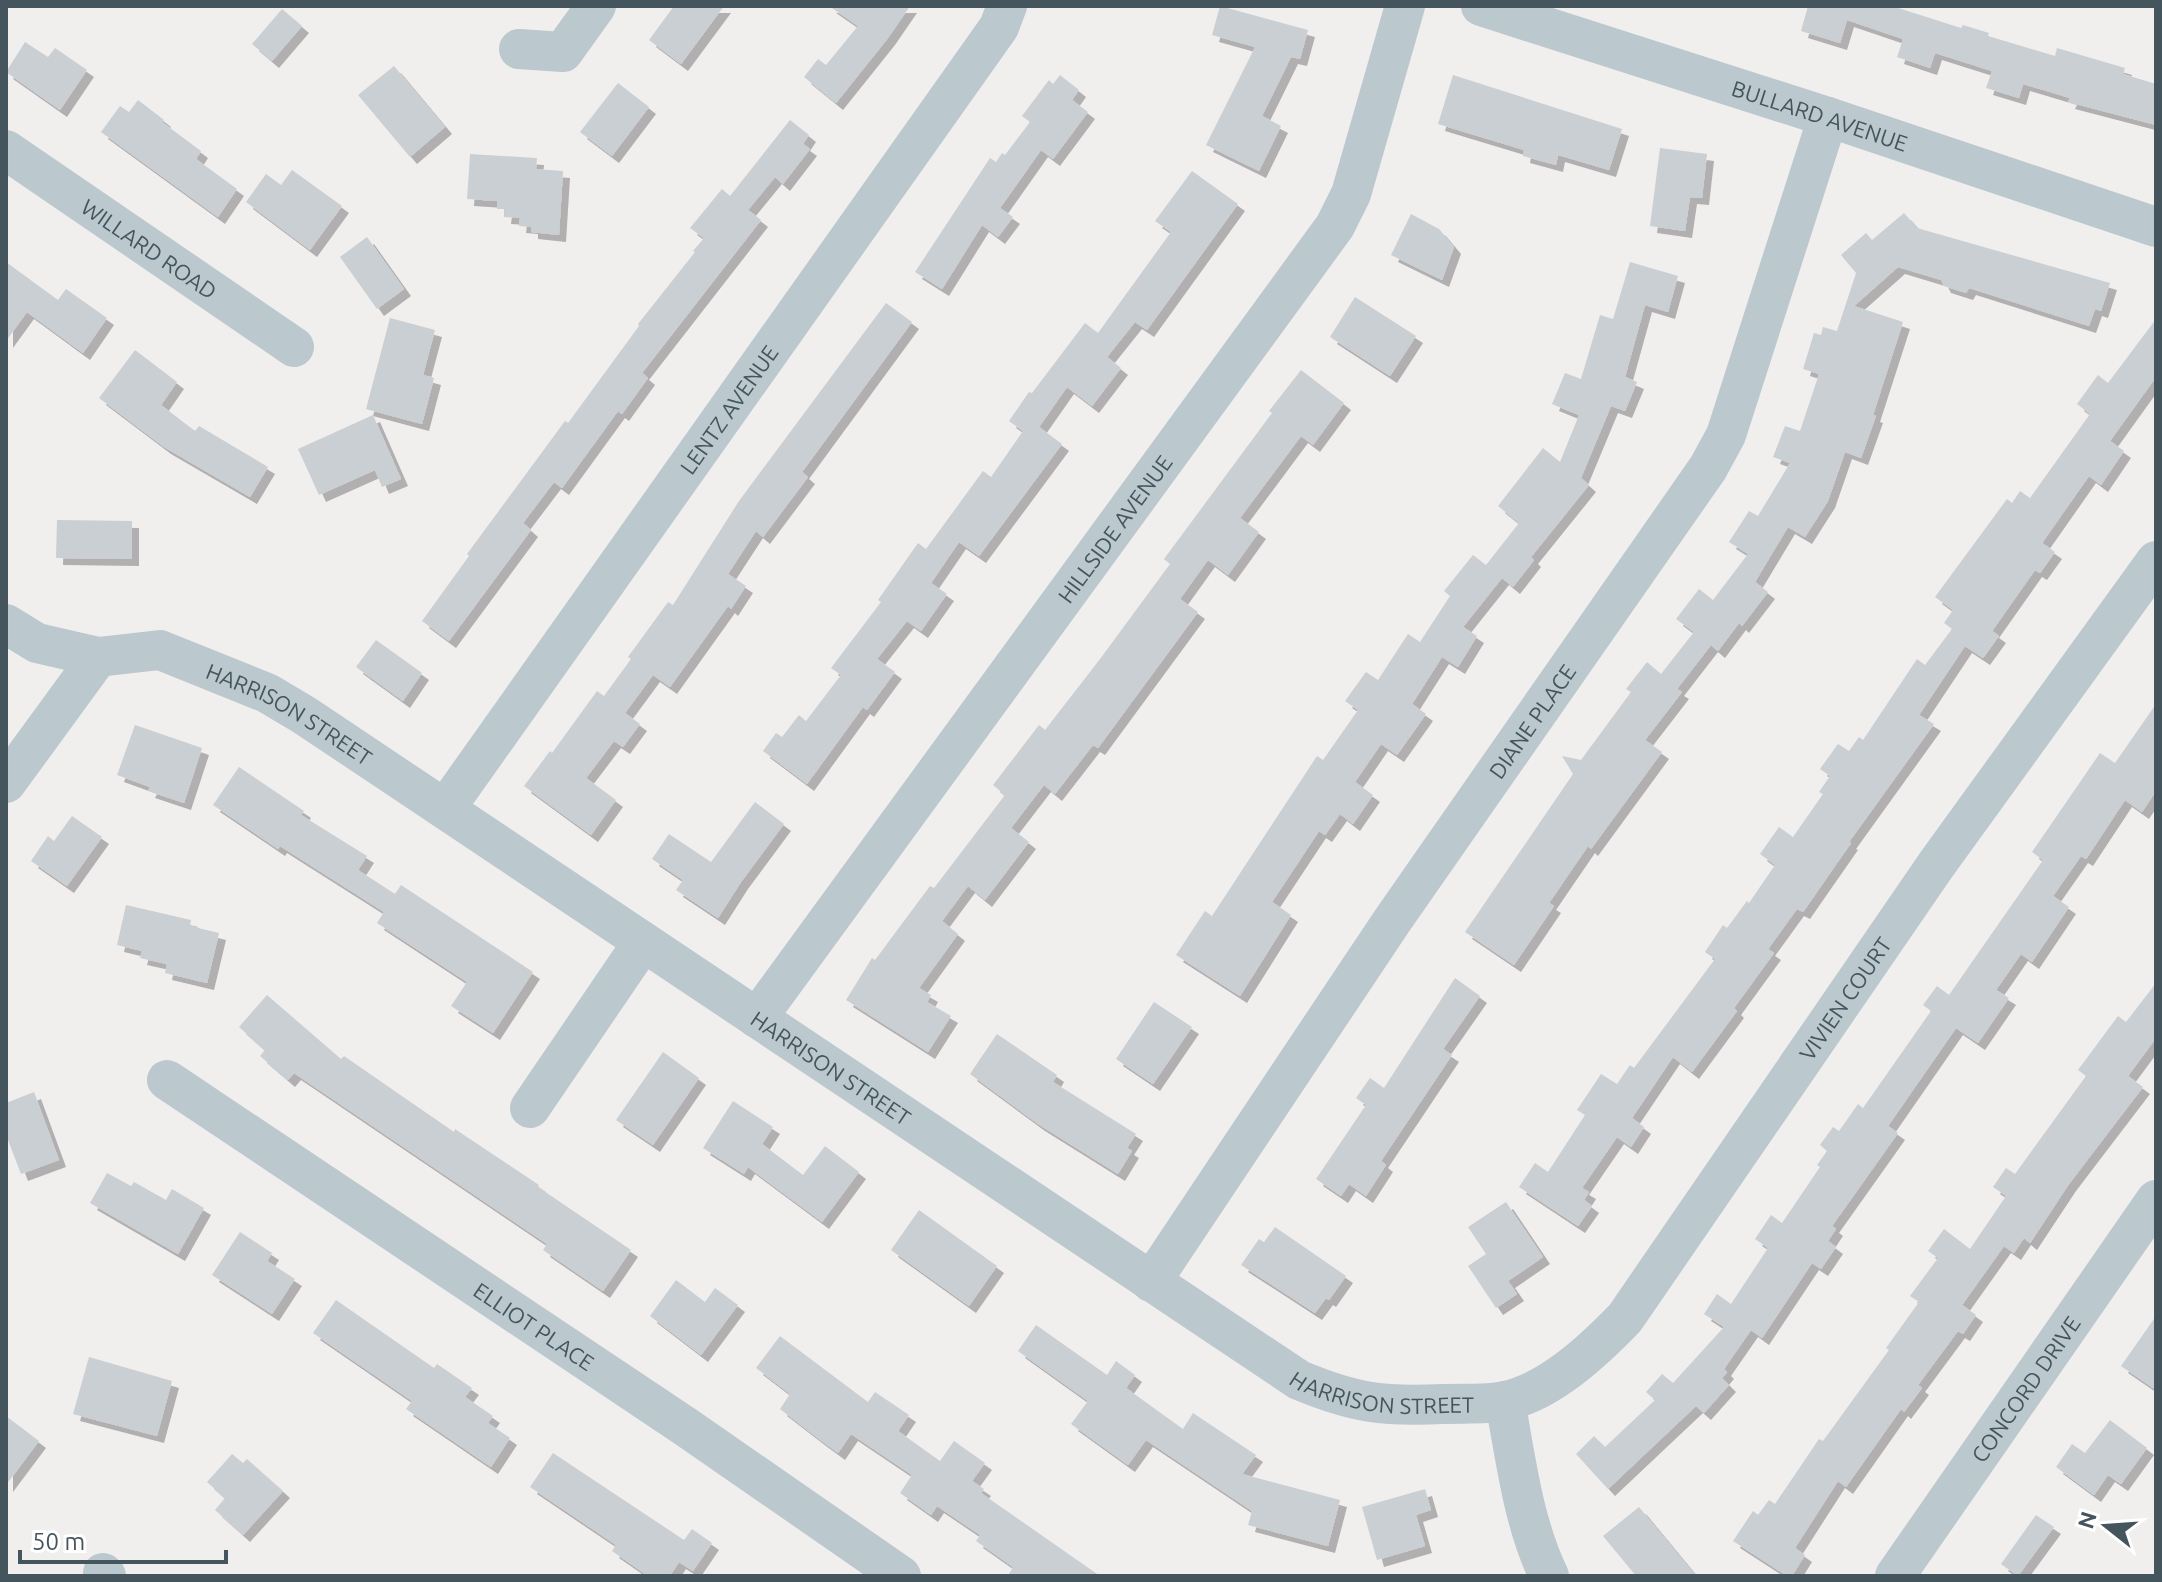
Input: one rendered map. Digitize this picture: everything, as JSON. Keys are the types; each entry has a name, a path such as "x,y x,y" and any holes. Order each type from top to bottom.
{"street":[{"path":"519,49 563,52 596,6"},
{"name":"LENTZ AVENUE","path":"445,809 999,27 1007,6"},
{"name":"HILLSIDE AVENUE","path":"757,1018 1335,226 1351,194 1405,6"},
{"name":"BULLARD AVENUE","path":"1481,6 1828,117 2156,227"},
{"name":"DIANE PLACE","path":"1151,1282 1401,908 1708,468 1726,435 1828,117"},
{"name":"WILLARD ROAD","path":"6,150 294,347"},
{"name":"VIVIEN COURT","path":"1505,1401 1563,1374 1595,1350 1625,1318 1936,865 2156,561"},
{"name":"HARRISON STREET","path":"6,624 37,643 98,657 160,650 267,693 1299,1380 1336,1395 1396,1407 1505,1401 1526,1511 1549,1576"},
{"path":"6,783 98,657"},
{"path":"530,1108 643,942"},
{"name":"ELLIOT PLACE","path":"167,1080 686,1427 901,1576"},
{"name":"CONCORD DRIVE","path":"1895,1576 2156,1200"}],"building":[{"path":"674,6 724,6 681,64 649,40"},
{"path":"829,6 910,6 836,103 804,77 818,59 826,65 858,26"},
{"path":"1220,6 1308,30 1300,59 1291,57 1262,116 1281,126 1259,171 1206,145 1255,47 1212,35"},
{"path":"1808,6 1892,6 1961,28 1963,25 1989,33 1988,36 2055,56 2057,48 2125,68 2123,74 2156,84 2156,125 2068,102 2070,98 2023,84 2019,98 1986,88 1992,71 1935,53 1930,68 1897,57 1903,39 1847,20 1840,43 1801,31"},
{"path":"282,9 302,26 272,61 252,44"},
{"path":"25,42 48,57 55,48 87,70 60,110 6,72"},
{"path":"394,66 445,127 410,157 358,95"},
{"path":"1060,75 1079,90 1072,100 1088,112 1053,159 1041,150 1000,208 1013,217 998,237 982,225 942,289 915,272 990,158 996,162 1002,153 1005,155 1030,122 1022,116 1049,80 1053,84"},
{"path":"1453,75 1622,129 1609,170 1558,155 1556,165 1523,156 1524,150 1438,124"},
{"path":"618,83 649,107 612,156 580,132"},
{"path":"138,100 201,151 196,159 237,189 218,217 101,132 120,106 129,112"},
{"path":"790,120 809,135 803,144 810,149 783,184 775,177 748,210 761,220 642,373 648,378 622,414 618,411 562,488 554,482 523,523 531,530 449,641 422,621 565,421 568,423 638,324 695,252 704,238 690,228 722,189 730,196"},
{"path":"1660,148 1707,154 1702,198 1690,197 1685,231 1650,226"},
{"path":"470,154 537,158 536,169 563,171 559,235 531,232 531,227 519,226 520,218 504,217 505,209 497,209 497,201 467,199"},
{"path":"292,170 342,206 310,250 246,202 266,174 281,185"},
{"path":"1192,171 1238,204 1147,330 1135,322 1107,357 1121,368 1092,406 1067,387 1039,427 1062,444 979,556 959,542 931,583 947,594 921,631 907,621 877,659 895,672 867,710 863,707 807,784 763,751 776,733 782,737 799,715 806,721 841,675 831,668 881,602 878,600 918,543 926,549 983,471 991,477 1023,431 1009,421 1029,392 1032,393 1085,323 1098,333 1171,232 1155,221"},
{"path":"1904,213 1917,228 2110,283 2101,311 2095,309 2089,326 1969,288 1966,293 1944,286 1941,280 1898,267 1854,306 1903,322 1861,458 1845,452 1828,501 1805,537 1788,527 1755,582 1768,592 1718,651 1711,645 1677,689 1682,692 1645,740 1662,752 1591,849 1588,846 1549,903 1554,906 1514,965 1465,932 1573,774 1562,756 1581,760 1631,692 1626,689 1647,662 1661,674 1694,632 1676,619 1699,589 1713,600 1748,554 1729,542 1749,511 1758,516 1790,463 1773,457 1785,426 1800,431 1819,374 1803,369 1814,333 1821,335 1823,327 1837,331 1856,273 1841,255 1866,233 1872,240"},
{"path":"1411,214 1439,229 1454,247 1442,280 1391,255"},
{"path":"367,237 404,289 377,309 340,257"},
{"path":"6,262 58,300 66,289 107,318 83,353 27,312 6,341"},
{"path":"1630,262 1678,276 1668,312 1645,305 1625,377 1637,382 1625,411 1611,406 1581,478 1589,485 1531,557 1534,560 1513,587 1502,578 1463,627 1477,636 1458,667 1442,657 1412,704 1426,714 1397,755 1381,744 1355,782 1373,795 1353,824 1340,814 1325,835 1319,831 1272,902 1291,915 1240,996 1176,955 1205,911 1212,916 1317,756 1323,760 1358,710 1345,701 1366,672 1378,680 1408,634 1420,642 1450,596 1444,591 1473,555 1486,565 1519,523 1498,506 1543,448 1560,462 1579,415 1552,404 1565,373 1581,379 1600,315 1613,319"},
{"path":"1355,297 1416,336 1390,376 1330,337"},
{"path":"886,303 912,322 802,472 808,477 763,537 756,531 728,574 746,586 670,687 653,675 625,713 640,724 623,747 614,741 586,778 616,800 591,835 524,786 597,691 604,696 668,602 673,605 739,501"},
{"path":"390,318 435,330 423,375 434,378 422,424 366,409"},
{"path":"2156,319 2156,377 2110,441 2124,451 2101,485 2089,476 2042,543 2055,552 2040,573 2035,570 1992,631 1999,636 1983,658 1965,646 1919,715 1934,724 1803,912 1797,909 1768,949 1774,953 1734,1008 1737,1011 1692,1072 1673,1057 1632,1118 1644,1127 1631,1147 1617,1137 1582,1188 1589,1192 1584,1200 1592,1206 1578,1226 1519,1187 1535,1163 1548,1172 1585,1115 1577,1110 1601,1074 1617,1084 1630,1065 1634,1068 1715,959 1705,952 1723,925 1727,928 1747,901 1749,903 1775,865 1760,854 1779,827 1793,837 1823,794 1819,792 1830,776 1820,769 1838,744 1849,751 1859,737 1863,740 1917,659 1925,665 1952,629 1944,623 1953,610 1935,597 2007,499 2012,503 2020,491 2030,498 2090,414 2077,404 2098,375 2108,383"},
{"path":"135,350 177,382 161,405 195,431 199,426 268,467 250,497 164,447 99,398"},
{"path":"1301,370 1344,403 1313,445 1301,436 1240,518 1259,532 1228,575 1208,560 1180,599 1198,612 1098,748 1093,745 1055,794 1044,785 1011,828 1029,842 985,900 968,886 942,921 958,934 919,988 931,995 927,1002 951,1016 928,1052 846,1000 872,958 875,960 930,886 934,888 1005,795 993,785 1039,725 1045,730 1100,659 1170,564 1164,559"},
{"path":"373,415 401,479 382,487 375,470 319,495 298,449"},
{"path":"57,520 132,521 132,559 56,558"},
{"path":"376,640 422,673 403,701 356,667"},
{"path":"2156,704 2156,791 2142,812 2125,800 2086,859 2081,856 2053,896 2069,907 2032,962 2021,954 1996,990 2009,998 1978,1043 1956,1028 1888,1126 1898,1133 1832,1226 1836,1229 1828,1241 1836,1247 1821,1269 1812,1263 1762,1338 1751,1330 1724,1369 1727,1372 1722,1378 1729,1385 1704,1413 1696,1406 1608,1489 1576,1454 1594,1436 1605,1447 1655,1400 1646,1392 1662,1374 1673,1383 1724,1327 1704,1314 1717,1294 1731,1304 1768,1248 1755,1239 1771,1215 1782,1223 1820,1167 1817,1165 1827,1151 1820,1145 1833,1127 1839,1131 1858,1104 1863,1108 1931,1011 1923,1005 1937,986 1949,995 2043,860 2032,852 2100,753 2115,763"},
{"path":"135,725 202,748 184,803 148,791 150,787 117,775"},
{"path":"239,767 304,811 301,815 367,856 358,870 395,894 401,885 533,972 493,1033 451,1006 467,982 377,923 384,912 280,846 278,849 213,805"},
{"path":"755,802 784,824 718,918 676,890 683,880 652,859 669,834 711,862"},
{"path":"72,816 102,837 67,886 31,861 48,836 54,841"},
{"path":"126,905 191,920 190,926 219,933 207,983 165,973 167,964 140,958 142,951 117,945"},
{"path":"1455,978 1480,996 1443,1049 1452,1055 1381,1161 1386,1165 1366,1196 1349,1184 1341,1196 1316,1179 1366,1105 1356,1098 1370,1078 1384,1088"},
{"path":"2156,983 2156,1038 2128,1076 2143,1087 2069,1184 2030,1243 2024,1238 2014,1253 2004,1246 1962,1305 1976,1315 1963,1334 1958,1331 1918,1385 1922,1388 1904,1412 1901,1409 1846,1487 1838,1481 1795,1548 1805,1555 1792,1576 1787,1576 1733,1541 1753,1511 1758,1515 1769,1500 1775,1504 1819,1439 1823,1441 1889,1350 1886,1348 1919,1302 1910,1296 1938,1258 1928,1251 1944,1229 1970,1249 2006,1196 1993,1187 2006,1168 2015,1174 2086,1076 2078,1070 2118,1016 2126,1022"},
{"path":"267,995 341,1059 344,1056 454,1132 455,1129 631,1250 603,1291 543,1250 547,1244 294,1073 288,1080 260,1056 265,1050 239,1027"},
{"path":"1154,1002 1192,1027 1153,1084 1116,1059"},
{"path":"997,1034 1057,1075 1053,1082 1136,1134 1127,1148 1132,1151 1118,1174 1038,1124 970,1074"},
{"path":"663,1052 699,1078 653,1145 616,1120"},
{"path":"34,1092 59,1160 21,1174 6,1135 6,1103"},
{"path":"733,1101 773,1127 762,1144 803,1175 825,1146 859,1172 822,1222 748,1167 744,1174 703,1148"},
{"path":"107,1173 131,1186 134,1182 166,1200 172,1189 204,1208 178,1254 90,1203"},
{"path":"1506,1202 1543,1257 1508,1281 1517,1294 1496,1308 1468,1266 1486,1254 1468,1227"},
{"path":"919,1210 997,1266 969,1306 891,1250"},
{"path":"1275,1227 1346,1276 1315,1313 1241,1265 1259,1239 1264,1242"},
{"path":"240,1232 272,1253 267,1261 295,1279 272,1314 212,1275"},
{"path":"676,1280 705,1302 715,1288 738,1305 701,1355 650,1316"},
{"path":"336,1300 434,1368 437,1364 472,1388 465,1397 493,1416 488,1423 510,1438 491,1467 406,1409 412,1401 313,1333"},
{"path":"2156,1316 2156,1390 2121,1366"},
{"path":"1036,1325 1107,1375 1116,1361 1135,1375 1126,1388 1183,1429 1193,1413 1256,1455 1242,1474 1340,1500 1328,1546 1248,1525 1252,1511 1146,1440 1128,1465 1071,1424 1088,1401 1018,1351"},
{"path":"780,1336 868,1402 875,1392 909,1415 898,1431 940,1461 954,1441 985,1463 972,1481 984,1489 981,1493 1100,1576 1008,1576 1013,1567 976,1541 980,1535 937,1506 931,1515 900,1493 912,1475 851,1434 838,1453 819,1439 780,1409 790,1394 756,1368"},
{"path":"89,1357 172,1381 157,1436 73,1414"},
{"path":"6,1416 39,1441 6,1485"},
{"path":"2110,1420 2147,1448 2121,1484 2108,1475 2094,1495 2056,1467 2072,1444 2085,1453"},
{"path":"553,1453 684,1540 692,1529 712,1543 693,1571 679,1562 670,1576 648,1576 612,1551 616,1545 530,1487"},
{"path":"232,1454 243,1463 247,1459 283,1491 243,1535 215,1510 225,1498 207,1482"},
{"path":"1425,1489 1431,1510 1416,1515 1425,1546 1377,1560 1362,1507"},
{"path":"1639,1507 1696,1576 1636,1576 1603,1536"},
{"path":"2036,1515 2054,1527 2018,1576 2001,1564"}]}
